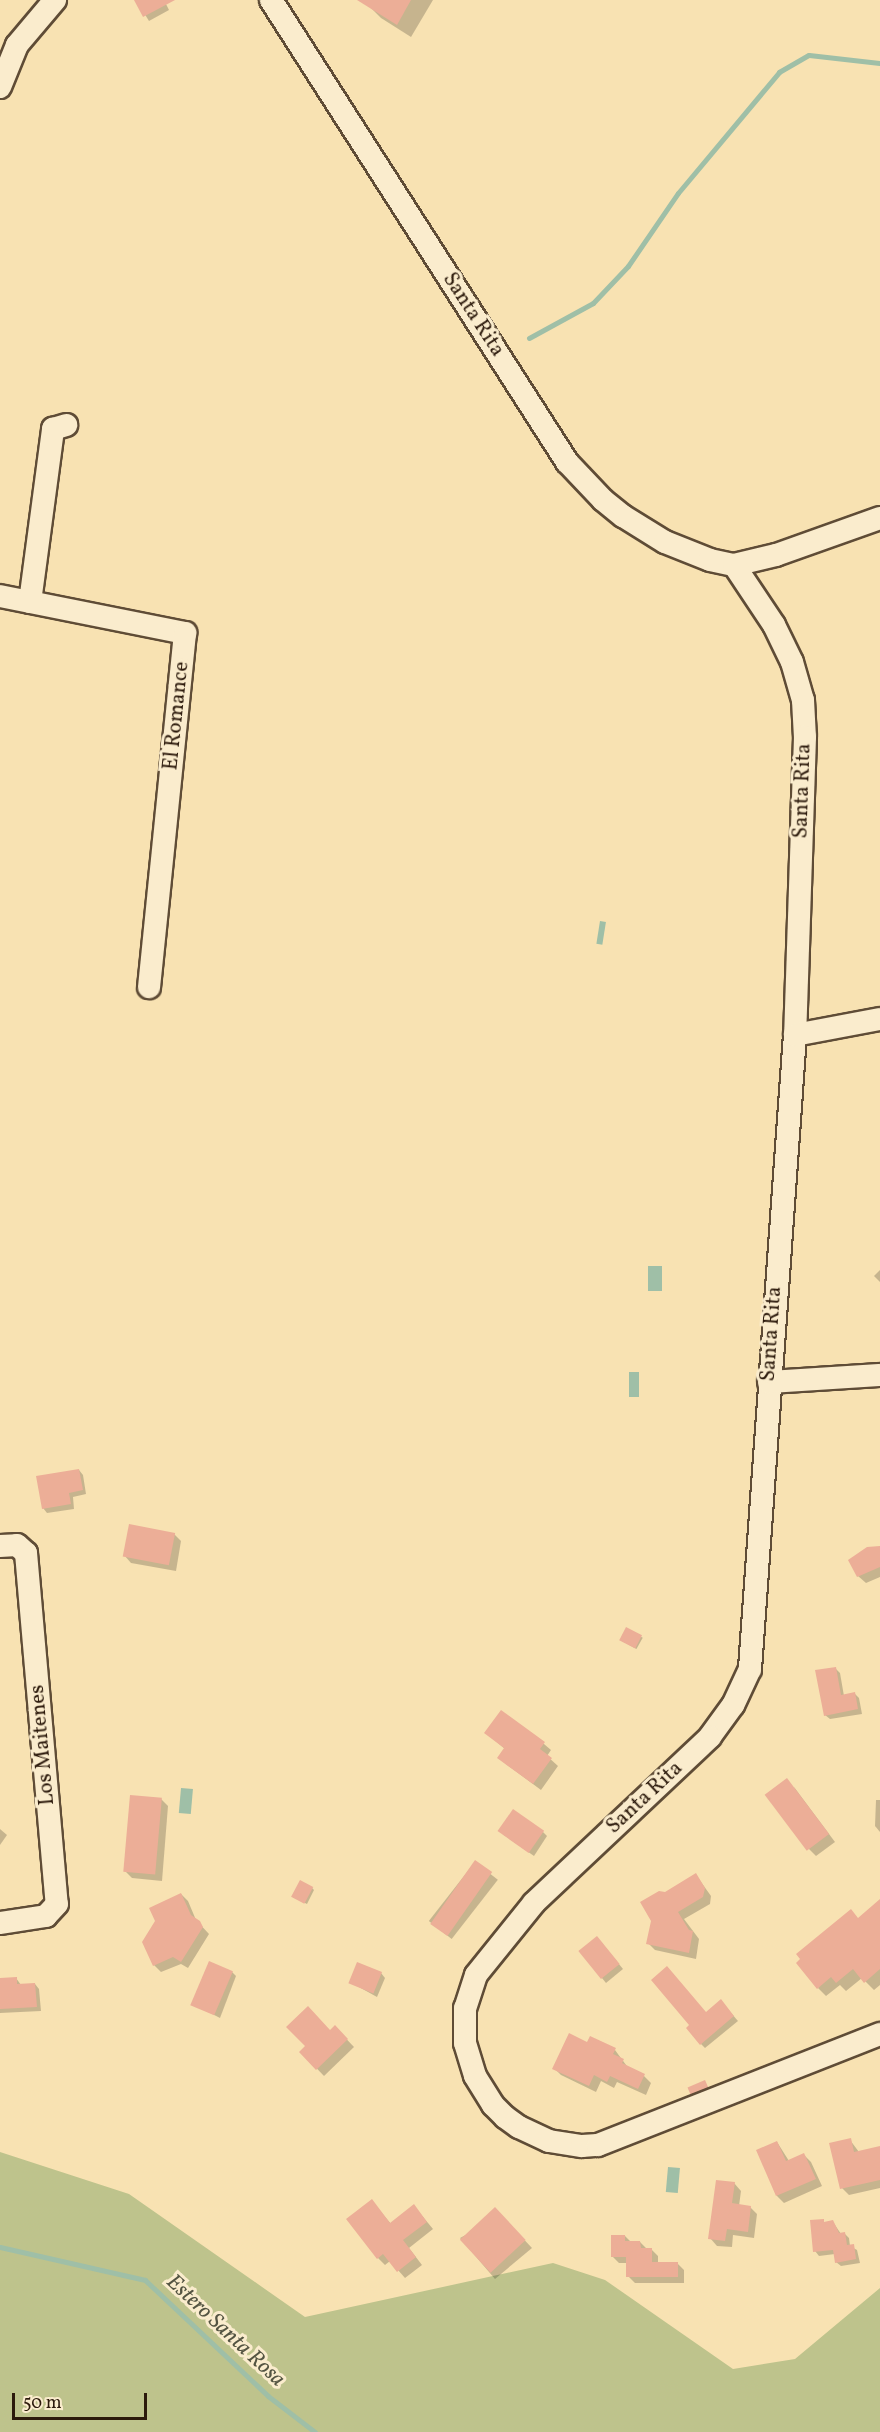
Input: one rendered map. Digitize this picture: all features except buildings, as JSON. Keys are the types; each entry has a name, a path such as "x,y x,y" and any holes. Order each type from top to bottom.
{"street":[{"path":"0,87 17,45 55,0"},
{"name":"Santa Rita","path":"271,0 567,462 603,500 644,531 688,552 734,565 776,555 880,518"},
{"path":"30,602 53,429 66,424"},
{"name":"Santa Rita","path":"734,565 784,643 799,682 806,737 795,1035 750,1669 723,1722 710,1737 534,1903 476,1975 465,2008 465,2043 475,2076 484,2092 505,2117 533,2135 549,2141 582,2146 598,2145 880,2034"},
{"name":"El Romance","path":"0,596 185,633 149,987"},
{"path":"795,1035 880,1020"},
{"path":"769,1382 880,1375"},
{"name":"Los Maitenes","path":"0,1546 17,1545 26,1553 57,1904 46,1916 0,1923"}],"shaded area":[{"path":"600,921 606,922 602,945 596,944"},
{"path":"648,1266 662,1266 662,1291 648,1291"},
{"path":"629,1372 639,1372 639,1397 629,1397"},
{"path":"181,1788 193,1789 191,1814 179,1813"},
{"path":"0,2152 129,2194 305,2317 553,2263 605,2280 733,2369 795,2359 880,2288 880,2432 0,2432"},
{"path":"668,2167 680,2168 678,2193 666,2192"}],"waterway":[{"path":"529,338 593,303 628,266 678,193 779,72 809,55 880,63"},
{"name":"Estero Santa Rosa","path":"0,2247 145,2280 268,2396 315,2432"}]}
